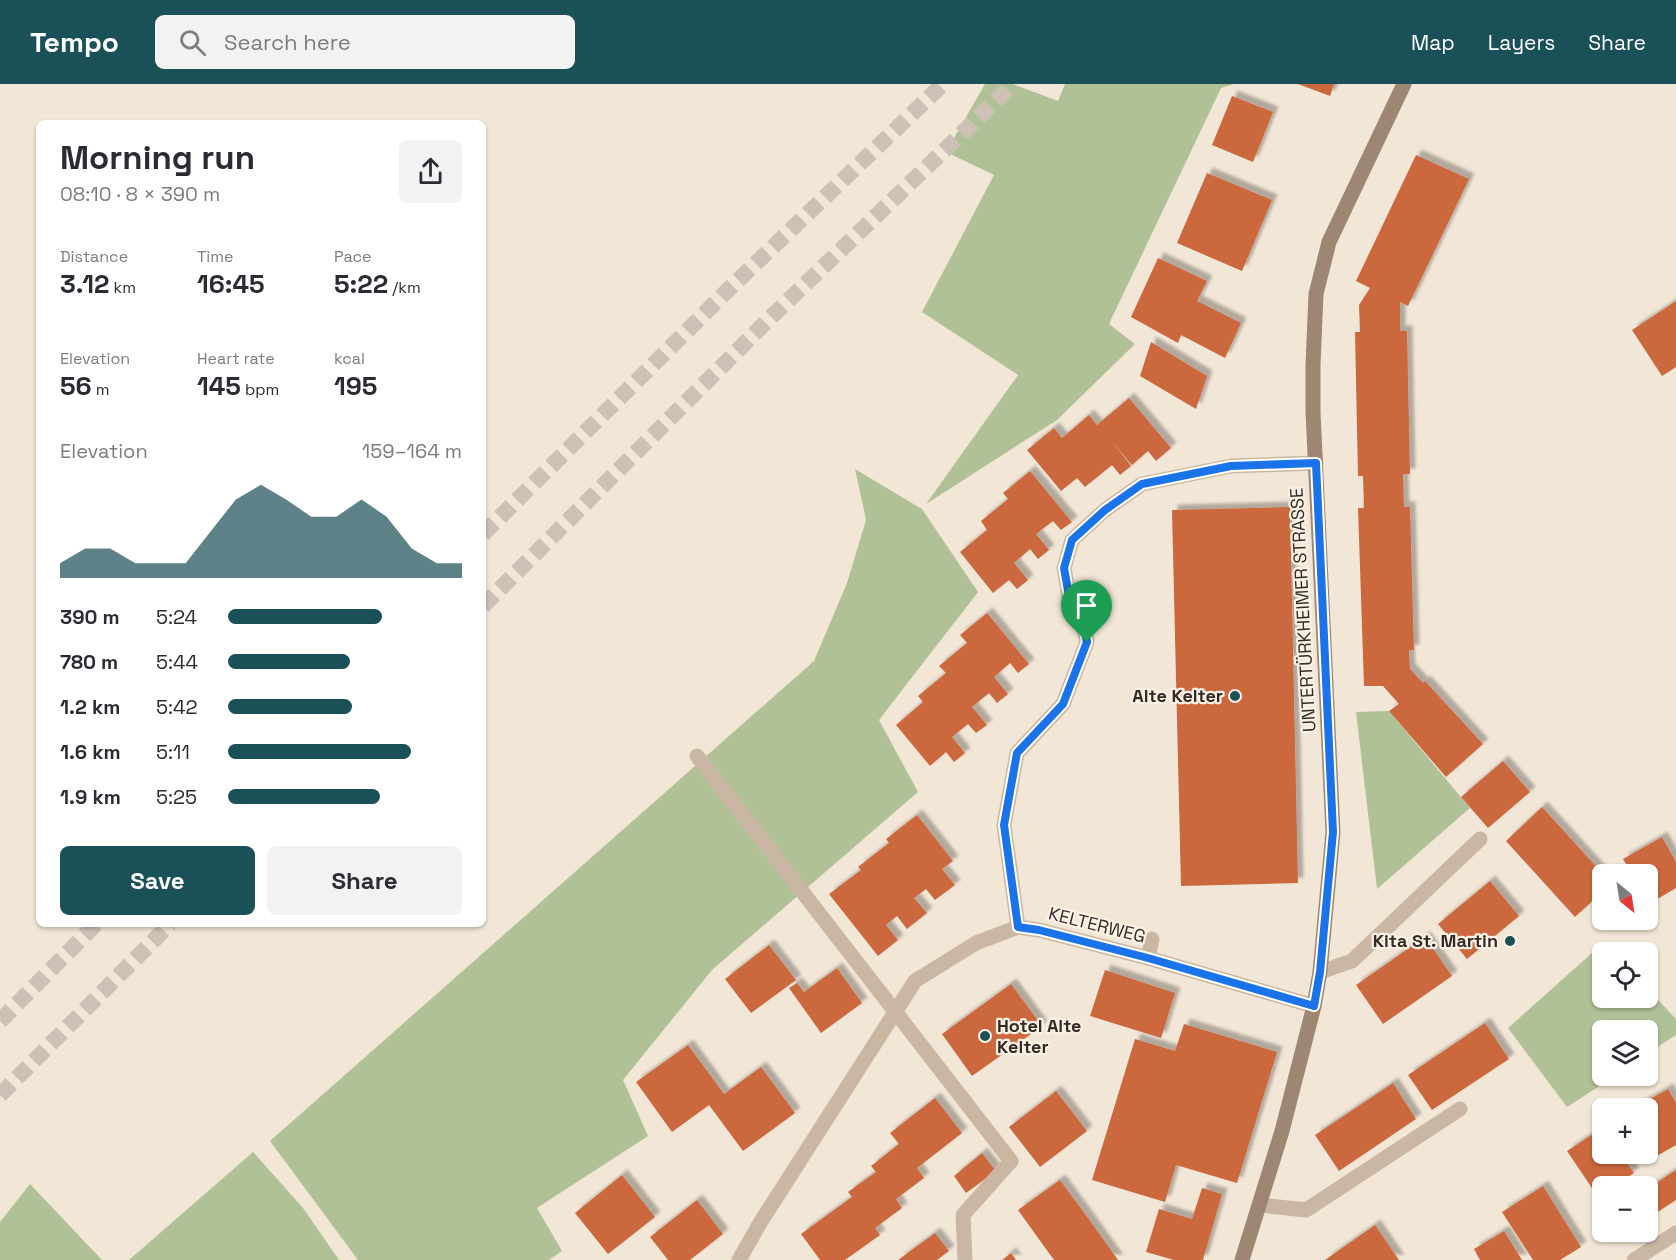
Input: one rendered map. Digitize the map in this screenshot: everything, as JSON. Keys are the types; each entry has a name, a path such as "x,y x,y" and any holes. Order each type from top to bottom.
{"main road":[{"name":"UNTERTÜRKHEIMER STRASSE","path":"1242,1260 1260,1205 1314,1006 1320,972 1333,832 1312,365 1316,294 1329,242 1404,84"}],"street":[{"path":"739,1260 760,1222 915,981 976,943 1018,927 1004,825 1017,753 1063,704 1087,642 1084,627 1069,596 1064,568 1072,540 1105,510 1142,484 1231,466 1316,463"},
{"path":"697,756 1011,1161 963,1215 965,1260"},
{"path":"1320,972 1352,962 1480,839"},
{"name":"KELTERWEG","path":"1018,927 1039,930 1148,958 1314,1006"},
{"path":"1148,958 1152,939"},
{"path":"1260,1205 1306,1210 1460,1109"},
{"path":"1634,1260 1676,1233"}],"green space":[{"path":"985,84 1013,84 1058,101 1065,84 1234,84 1221,88 1109,324 1135,344 1057,420 926,504 1018,375 922,312 994,175 946,152"},
{"path":"855,469 922,509 978,592 879,720 918,792 712,970 623,1080 648,1136 537,1208 562,1251 549,1260 358,1260 270,1141 814,661 847,583 866,520"},
{"path":"1389,711 1470,808 1377,889 1356,712"},
{"path":"1592,953 1592,1008 1658,1008 1658,1000 1676,1019 1676,1035 1658,1047 1658,1020 1592,1020 1592,1086 1600,1086 1567,1107 1508,1028"},
{"path":"253,1152 303,1208 339,1260 129,1260"},
{"path":"30,1184 102,1260 0,1260 0,1222"}],"building":[{"path":"1298,84 1334,84 1330,96"},
{"path":"1232,96 1273,112 1253,162 1212,145"},
{"path":"1416,155 1469,179 1408,306 1400,302 1400,331 1407,331 1410,474 1403,474 1404,507 1410,507 1414,650 1409,650 1410,669 1423,683 1425,681 1483,744 1446,777 1389,711 1399,704 1383,686 1364,686 1358,508 1364,508 1363,476 1358,476 1355,332 1360,332 1359,305 1370,288 1356,281"},
{"path":"1207,173 1272,200 1242,271 1177,243"},
{"path":"1158,258 1207,281 1197,301 1241,323 1225,358 1181,335 1178,343 1131,317"},
{"path":"1676,301 1676,367 1662,376 1632,330"},
{"path":"1151,342 1207,376 1196,409 1140,376"},
{"path":"1129,398 1171,448 1156,461 1148,451 1132,465 1111,440 1131,466 1120,475 1112,465 1085,487 1077,478 1061,491 1027,450 1054,428 1062,438 1089,415 1097,425"},
{"path":"1030,471 1072,522 1061,530 1053,521 1036,534 1049,550 1038,559 1030,549 1014,563 1028,580 1017,589 1009,580 993,593 960,552 987,530 981,521 1008,499 1003,493"},
{"name":"Alte Kelter","path":"1290,507 1298,883 1181,886 1172,510"},
{"path":"987,613 1029,664 1018,673 1010,663 994,677 1008,694 997,703 989,693 972,707 987,725 976,733 968,724 952,737 965,753 954,762 946,752 930,766 896,725 923,702 918,696 946,673 939,666 967,643 960,635"},
{"path":"1503,761 1530,792 1488,828 1461,797"},
{"path":"1542,807 1594,864 1592,864 1592,901 1575,917 1506,841"},
{"path":"917,815 953,861 942,869 955,885 935,900 926,889 914,898 927,913 907,929 897,916 886,925 898,940 878,956 829,894 861,870 858,867 889,843 886,839"},
{"path":"1662,837 1676,862 1676,888 1658,899 1658,864 1626,864 1623,859"},
{"path":"1490,881 1519,916 1467,959 1438,924"},
{"path":"1425,937 1452,976 1383,1024 1356,985"},
{"path":"769,945 796,980 751,1013 725,979"},
{"path":"837,968 862,1003 821,1033 789,988 797,983 804,992"},
{"path":"1105,970 1175,993 1161,1038 1090,1016"},
{"path":"1011,984 1042,1026 972,1076 942,1034"},
{"path":"1485,1023 1509,1059 1432,1110 1408,1075"},
{"path":"1184,1024 1277,1052 1237,1183 1176,1165 1165,1202 1092,1180 1135,1039 1175,1051"},
{"path":"688,1045 724,1094 761,1067 795,1113 743,1151 709,1105 672,1132 636,1082"},
{"path":"1393,1083 1416,1119 1339,1171 1315,1135"},
{"path":"1668,1089 1676,1103 1676,1145 1658,1155 1658,1098 1652,1098"},
{"path":"1056,1091 1087,1131 1040,1167 1009,1127"},
{"path":"935,1098 962,1133 917,1168 924,1178 896,1199 902,1208 875,1228 880,1235 845,1260 820,1260 801,1234 852,1197 848,1192 876,1172 871,1166 899,1144 890,1133"},
{"path":"1592,1135 1592,1164 1628,1164 1634,1173 1629,1176 1592,1176 1592,1188 1567,1151"},
{"path":"982,1153 996,1171 966,1193 954,1176"},
{"path":"1676,1170 1676,1200 1658,1212 1658,1182"},
{"path":"622,1175 655,1217 608,1254 575,1213"},
{"path":"1060,1180 1118,1260 1054,1260 1046,1249 1018,1210"},
{"path":"1543,1186 1581,1247 1560,1260 1533,1260 1502,1212"},
{"path":"1202,1188 1222,1194 1203,1260 1174,1260 1146,1252 1159,1209 1192,1219"},
{"path":"697,1200 723,1234 690,1260 668,1260 650,1237"},
{"path":"1375,1225 1399,1260 1325,1260"},
{"path":"1504,1231 1522,1260 1480,1260 1474,1249"},
{"path":"935,1233 949,1251 937,1260 898,1260"},
{"path":"1011,1253 1016,1260 1002,1260"}],"tunnel":[{"path":"486,531 730,288 943,84"},
{"path":"486,603 767,321 1013,84"},
{"path":"0,1021 93,927"},
{"path":"0,1095 167,927"}],"place":[{"name":"Alte Kelter","path":"1235,696"},
{"name":"Kita St. Martin","path":"1510,941"},
{"name":"Hotel Alte Kelter","path":"985,1036"}],"route":[{"path":"1316,463 1333,832 1320,972 1314,1006 1148,958 1039,930 1018,927 1004,825 1017,753 1063,704 1087,642 1084,627 1069,596 1064,568 1072,540 1105,510 1142,484 1231,466 1316,463"}]}
